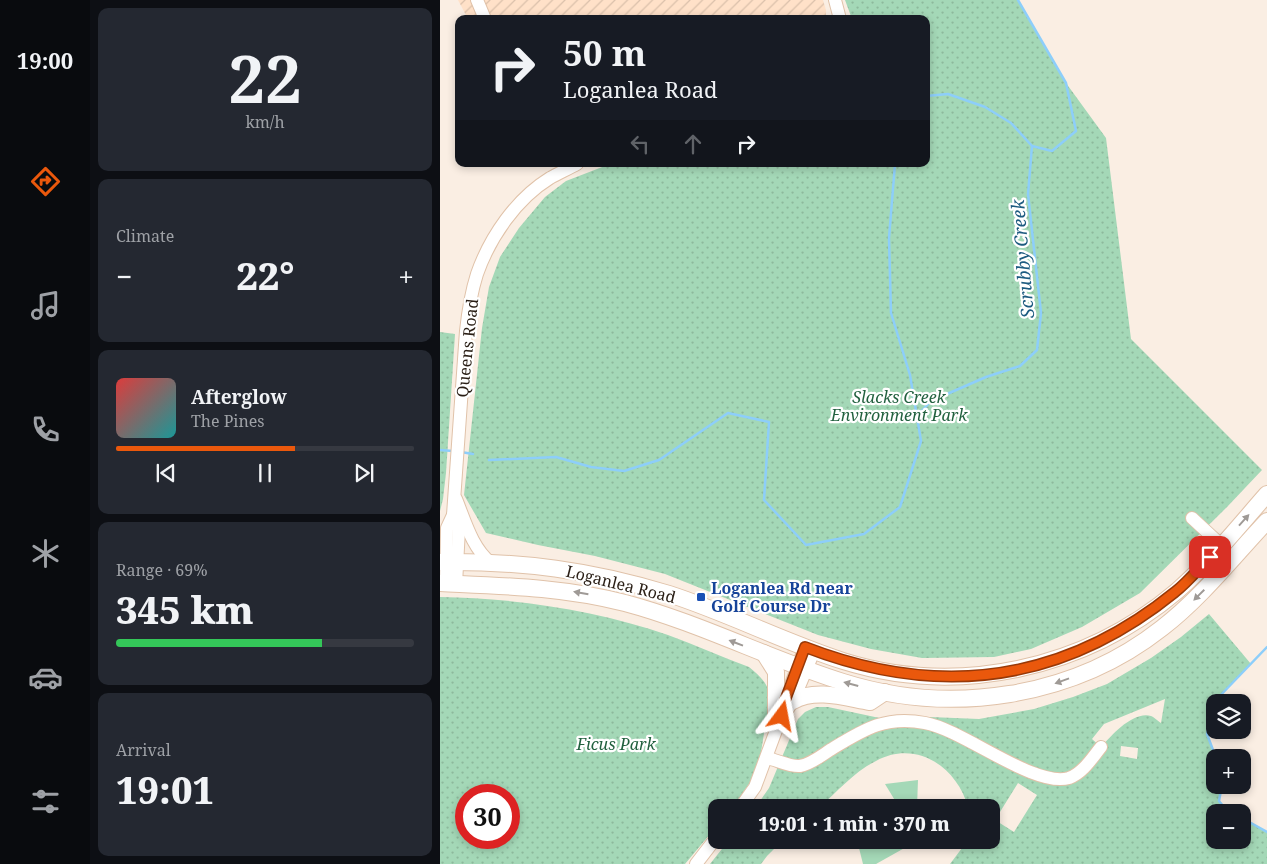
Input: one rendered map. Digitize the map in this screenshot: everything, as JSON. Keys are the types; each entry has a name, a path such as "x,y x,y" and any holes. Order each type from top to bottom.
{"main road":[{"name":"Loganlea Road","path":"448,562 492,563 565,569 626,582 671,595 809,649 874,669 924,677 964,677 1005,673 1046,663 1088,646 1125,627 1177,591 1222,545 1267,494"},
{"name":"Loganlea Road","path":"447,583 523,586 587,594 661,614 844,682 885,692 924,697 992,697 1029,691 1060,682 1102,665 1160,629 1202,592 1267,520"},
{"path":"764,653 776,672 776,715 780,720"},
{"path":"793,701 802,696 828,695 870,702 885,692"}],"street":[{"path":"477,0 483,15"},
{"path":"835,0 839,15"},
{"path":"550,167 555,176"},
{"name":"Queens Road","path":"447,583 448,562 444,538 453,515 457,480 466,331 470,302 477,274 506,220 525,198 555,176 572,167"},
{"path":"455,496 476,546 484,557 492,563"},
{"name":"Queens Road","path":"448,562 459,529 453,515"},
{"path":"1192,518 1222,545"},
{"path":"746,799 755,787 767,758 784,703 809,649"},
{"path":"780,720 793,701 802,667"},
{"path":"767,758 798,766 809,763 864,730 882,723 898,721 925,723 946,730 1036,774 1059,779 1069,778 1082,770 1101,747"},
{"path":"696,864 708,848"}],"shaded area":[{"path":"458,0 823,0 826,10 826,15 466,15"}],"green space":[{"name":"Slacks Creek Environment Park","path":"845,0 1018,0 1066,83 1106,138 1131,339 1262,470 1140,593 1082,627 1031,649 994,657 922,658 871,649 818,635 665,574 595,556 486,533 464,495 482,328 489,287 500,257 519,228 545,197 566,181 602,167 930,167 930,15 851,15"},
{"path":"440,332 455,334 446,473 440,511"},
{"name":"Ficus Park","path":"440,597 526,603 584,612 613,619 668,635 749,667 760,676 770,696 758,771 739,799 708,799 708,837 685,864 440,864"},
{"path":"1209,614 1251,664 1222,694 1206,694 1206,739 1209,739 1213,749 1206,749 1206,794 1220,794 1219,801 1221,804 1206,804 1206,849 1251,849 1251,822 1267,832 1267,864 950,864 961,849 1000,849 1000,823 1014,832 1037,795 1018,783 1000,812 1000,799 965,799 955,780 945,769 920,755 906,753 891,755 868,765 829,799 761,799 769,788 798,719 805,712 816,707 828,707 889,720 917,721 930,717 979,719 1034,709 1073,697 1107,684 1151,658","holes":["1165,699 1161,723 1152,717 1144,715 1130,720 1123,725 1101,747 1092,739 1104,724","1121,746 1138,748 1137,759 1120,756"]},
{"path":"918,780 917,799 894,799 885,784"},
{"path":"722,849 774,849 761,864 710,864"},
{"path":"859,849 903,849 876,864 863,864"}],"waterway":[{"name":"Scrubby Creek","path":"930,96 948,94 985,107 1011,123 1032,146 1052,151 1076,131 1066,83 1018,0"},
{"name":"Scrubby Creek","path":"917,416 931,401 986,377 1020,366 1037,350 1041,313 1028,194 1032,146"},
{"name":"Scrubby Creek","path":"489,460 556,457 591,467 624,471 659,460 728,413 769,422 764,500 806,545 864,534 900,507 921,441 910,375 891,313 889,238 895,167"},
{"name":"Scrubby Creek","path":"440,450 453,451"},
{"name":"Scrubby Creek","path":"461,452 473,454"},
{"path":"1213,749 1207,734 1215,701 1267,647"},
{"path":"1220,794 1219,801 1221,804"},
{"path":"1251,823 1267,832"}],"place":[{"name":"Loganlea Rd near Golf Course Dr","path":"701,597"}],"route":[{"path":"782,716 784,703 805,647 845,662 924,677 964,677 1005,673 1066,656 1125,627 1177,591 1210,557"}]}
